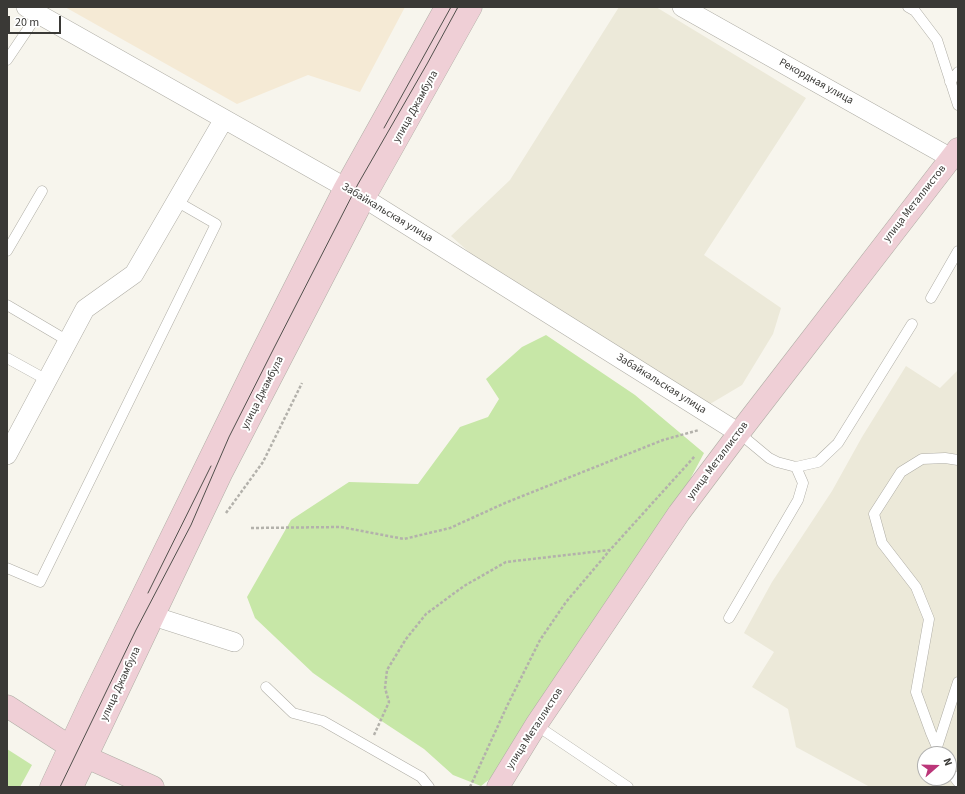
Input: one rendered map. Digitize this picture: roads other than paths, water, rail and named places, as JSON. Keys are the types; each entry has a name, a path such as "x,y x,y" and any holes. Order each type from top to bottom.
{"street":[{"name":"улица Джамбула","path":"72,787 78,753 92,699 252,371 345,188 446,7"},
{"name":"улица Джамбула","path":"51,787 78,753 153,616 221,474 364,198 471,7"},
{"name":"Рекордная улица","path":"682,7 956,158"},
{"name":"Забайкальская улица","path":"32,10 364,198 733,429"},
{"path":"7,455 85,309 134,274 224,119"},
{"name":"улица Металлистов","path":"498,787 536,726 733,429 956,158"},
{"path":"153,616 234,642"},
{"path":"7,706 78,753 152,787"}],"lane":[{"path":"908,7 915,11 937,40 958,105"},
{"path":"7,60 32,10"},
{"path":"950,82 958,72"},
{"path":"7,251 42,191"},
{"path":"7,568 40,582 216,224 176,201"},
{"path":"932,298 958,251"},
{"path":"7,304 68,341"},
{"path":"733,429 769,458 777,462 796,467 818,462 838,443 912,324"},
{"path":"7,358 47,380"},
{"path":"936,746 930,733 916,692 929,619 916,588 882,543 874,514 901,472 922,459 945,458 958,460"},
{"path":"729,618 798,500 803,483 796,467"},
{"path":"940,746 958,682"},
{"path":"266,687 293,713 323,721 422,777 429,787"},
{"path":"536,726 628,787"}],"tram line":[{"path":"384,128 451,7"},
{"path":"60,787 136,630 191,525 229,437 274,348 358,184 458,7"},
{"path":"148,593 211,466"}]}
